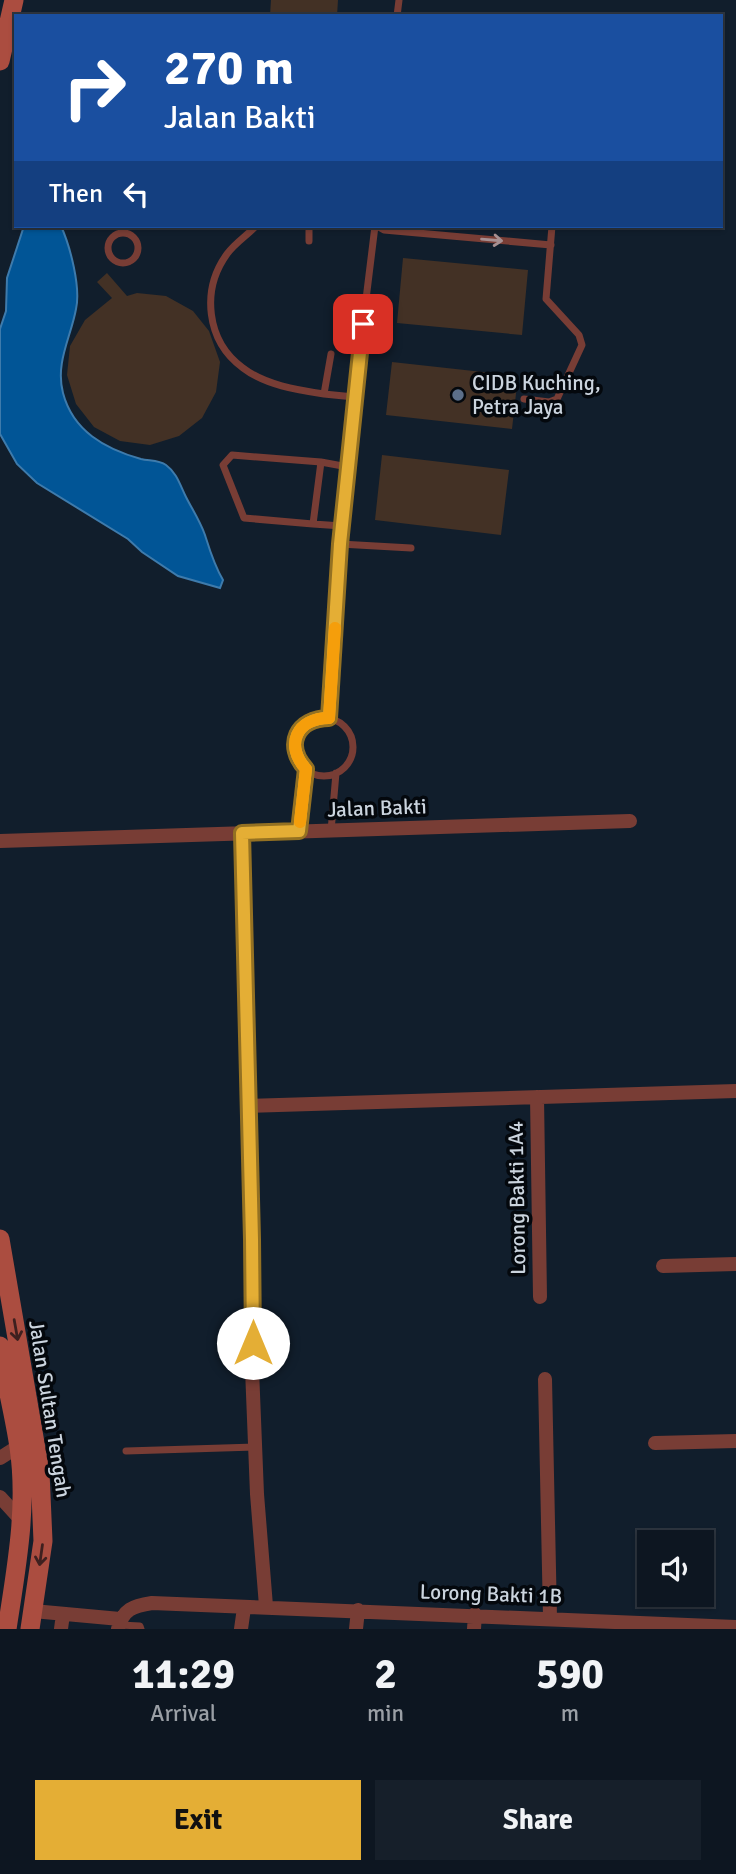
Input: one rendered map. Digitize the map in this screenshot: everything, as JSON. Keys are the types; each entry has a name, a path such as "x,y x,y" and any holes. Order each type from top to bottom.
{"main road":[{"path":"0,61 14,0"},
{"name":"Jalan Sultan Tengah","path":"0,1239 40,1472 43,1531 32,1620"},
{"name":"Jalan Sultan Tengah","path":"0,1346 2,1376 19,1446 22,1521 7,1629"}],"street":[{"name":"Jalan Bakti","path":"0,841 630,821"},
{"path":"242,833 256,1447 265,1606"},
{"path":"249,1107 736,1091"},
{"name":"Lorong Bakti 1A4","path":"537,1097 540,1297"},
{"path":"663,1266 736,1264"},
{"path":"545,1379 550,1617"},
{"path":"655,1443 736,1441"},
{"path":"0,1458 19,1446"},
{"path":"0,1497 22,1521"},
{"name":"Lorong Bakti 1B","path":"119,1625 127,1609 152,1603 358,1610 474,1622 550,1617 592,1624 736,1627"},
{"path":"241,1629 244,1608"},
{"path":"356,1629 358,1610"},
{"path":"32,1620 119,1625"}],"lane":[{"path":"121,233 132,236 138,246 135,258 125,263 113,260 108,250 111,239 125,228"},
{"path":"255,228 227,254 213,282 209,311 225,352 243,369 265,380 324,394 354,397"},
{"path":"309,228 309,241"},
{"path":"329,718 340,544 354,397 376,228"},
{"path":"380,228 551,245"},
{"path":"524,399 549,402 557,399 582,345 579,335 546,299 552,228"},
{"path":"324,394 331,354"},
{"path":"342,526 244,518 223,465 232,455 321,462 348,467"},
{"path":"313,524 321,462"},
{"path":"340,544 411,548"},
{"path":"329,718 347,729 353,748 345,767 326,775 306,769 295,754 297,735 302,727 310,721 329,718"},
{"path":"299,831 306,769"},
{"path":"331,831 336,773"},
{"path":"126,1451 256,1447"},
{"path":"119,1625 140,1626 141,1629"}],"water":[{"path":"23,228 62,228 76,278 77,300 61,371 63,393 68,406 83,428 103,444 128,455 163,463 170,468 203,530 223,580 220,588 178,576 142,552 128,539 37,483 17,464 0,434 0,329 6,311 7,278"}],"building":[{"path":"271,0 338,0 337,14 270,14"},
{"path":"403,258 528,270 522,335 397,323"},
{"path":"107,273 127,296 137,293 166,296 193,311 209,331 220,362 216,392 202,418 179,436 150,445 120,441 94,427 76,404 67,375 70,346 85,320 112,298 97,282"},
{"path":"392,362 518,376 512,429 386,415"},
{"path":"382,455 509,470 501,535 375,520"}],"slow traffic":[{"path":"300,822 306,769 295,754 295,744 302,727 310,721 329,718 335,628"}],"place":[{"name":"CIDB Kuching, Petra Jaya","path":"458,395"}],"route":[{"path":"253,1343 242,833 299,831 306,769 295,754 297,735 310,721 329,718 340,544 363,324"}]}
